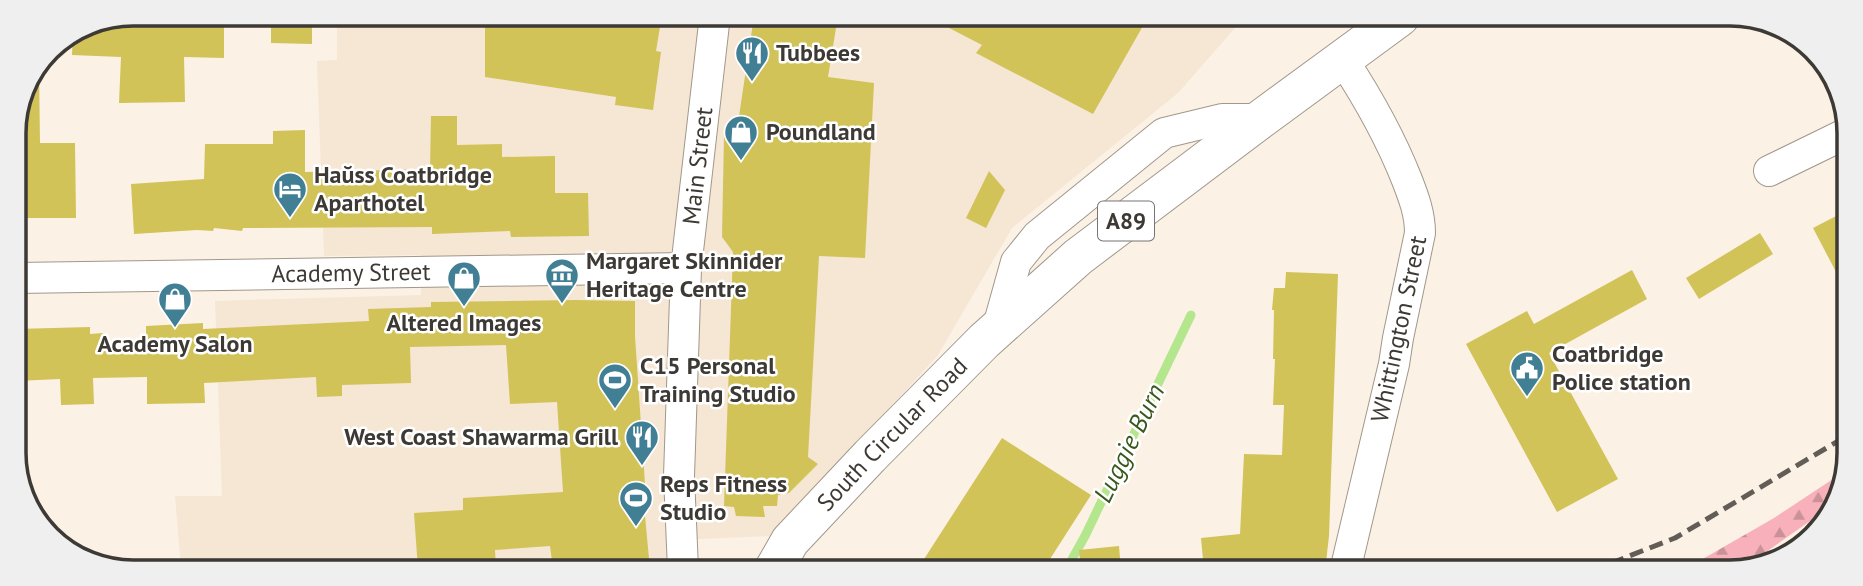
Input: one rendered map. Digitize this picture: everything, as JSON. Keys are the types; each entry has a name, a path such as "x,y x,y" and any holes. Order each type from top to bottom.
{"main road":[{"name":"South Circular Road","path":"782,555 870,456 997,330 1078,257 1388,26"}],"street":[{"name":"Main Street","path":"683,560 679,475 686,268 714,26"},
{"name":"Whittington Street","path":"1343,60 1385,129 1420,218 1420,233 1394,363 1348,560"},
{"path":"1769,171 1837,138"},
{"name":"Academy Street","path":"26,278 686,268"}],"shaded area":[{"path":"337,26 1236,26 1178,93 1012,228 938,355 772,536 677,540 678,560 180,560 175,496 222,496 215,301 421,295 421,255 324,256 317,61 337,60"}],"green space":[{"path":"1834,479 1826,500 1814,518 1766,553 1737,560 1701,560 1774,518"}],"building":[{"path":"224,26 224,58 184,57 185,102 119,103 121,57 72,55 74,44 92,34 112,28"},
{"path":"271,26 312,26 312,44 271,43"},
{"path":"485,26 660,26 656,51 661,52 653,110 615,105 616,97 485,77"},
{"path":"753,26 836,26 828,77 874,83 865,258 819,256 808,457 818,464 789,493 778,495 777,506 763,506 765,517 736,516 734,507 724,506 733,252 722,237 724,136 738,123"},
{"path":"945,26 1143,26 1093,114 976,53 982,45"},
{"path":"39,83 40,143 75,143 76,218 26,218 26,126 30,105"},
{"path":"431,116 457,116 457,145 502,144 502,157 555,156 555,193 588,193 589,236 511,237 510,231 432,234 432,227 243,228 242,231 214,228 213,231 134,234 131,184 204,179 205,144 273,144 273,131 305,130 305,172 430,169"},
{"path":"989,171 1005,190 986,228 966,218"},
{"path":"1837,216 1837,274 1813,228"},
{"path":"1760,233 1773,254 1699,299 1686,278"},
{"path":"1632,270 1647,299 1549,353 1618,479 1557,512 1466,344 1527,311 1534,324"},
{"path":"1286,272 1338,274 1326,560 1203,560 1201,538 1240,534 1244,454 1282,455 1284,405 1273,405 1275,359 1272,310 1274,288 1285,288"},
{"path":"635,301 645,484 642,484 649,560 552,560 550,546 495,550 496,560 417,560 414,513 463,510 463,498 563,492 557,402 510,404 506,345 410,347 411,383 342,385 342,396 317,397 316,377 204,383 205,403 147,404 147,377 93,378 94,404 61,405 60,379 26,381 26,329 90,327 90,334 103,333 104,348 146,347 146,326 203,323 203,329 369,321 368,309 431,307 431,302"},
{"path":"1002,438 1091,495 1049,560 923,560"},
{"path":"1119,546 1120,560 1080,560 1079,550"}],"waterway":[{"name":"Luggie Burn","path":"1072,560 1191,315"}],"railway":[{"path":"1619,560 1675,538 1837,442"}],"place":[{"name":"Tubbees","path":"752,83"},
{"name":"Poundland","path":"741,162"},
{"name":"Haŭss Coatbridge Aparthotel","path":"290,219"},
{"name":"Margaret Skinnider Heritage Centre","path":"562,305"},
{"name":"Altered Images","path":"464,308"},
{"name":"Academy Salon","path":"175,329"},
{"name":"Coatbridge Police station","path":"1527,398"},
{"name":"C15 Personal Training Studio","path":"615,410"},
{"name":"West Coast Shawarma Grill","path":"642,467"},
{"name":"Reps Fitness Studio","path":"636,528"}]}
